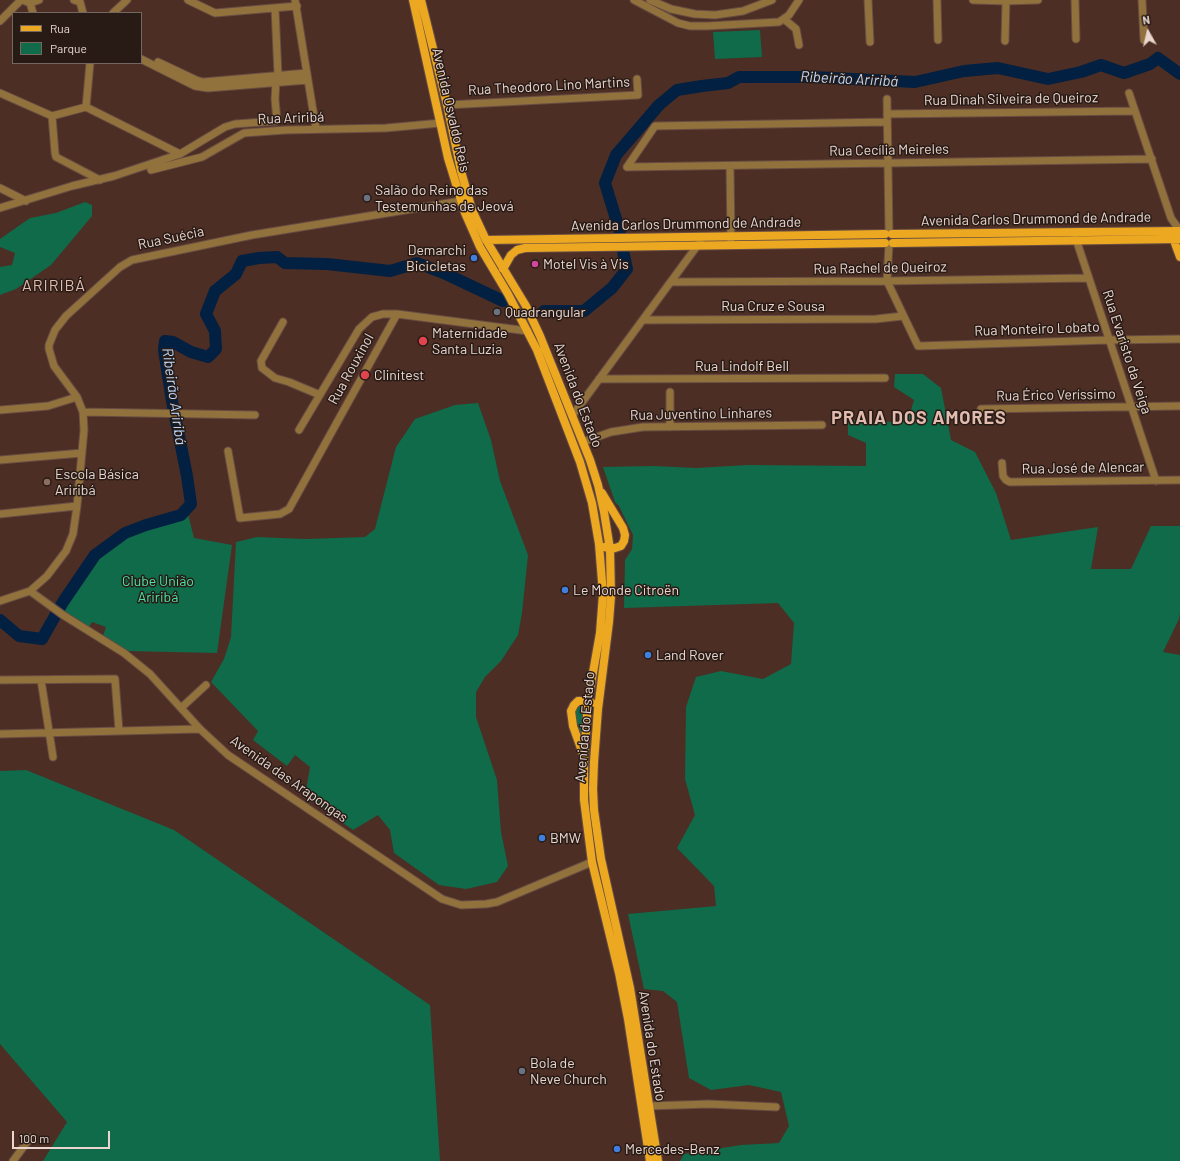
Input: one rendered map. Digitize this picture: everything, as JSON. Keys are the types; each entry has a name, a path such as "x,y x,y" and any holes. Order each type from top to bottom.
{"main road":[{"name":"Avenida Osvaldo Reis","path":"414,0 452,173 461,201 480,247 516,308"},
{"name":"Avenida Osvaldo Reis","path":"421,0 447,105 456,152 472,210 486,240 526,306"},
{"name":"Avenida Carlos Drummond de Andrade","path":"525,248 698,246 731,241 889,239 1076,240 1175,236 1180,231"},
{"name":"Avenida Carlos Drummond de Andrade","path":"889,239 1073,232 1175,236"},
{"path":"1175,236 1180,257"},
{"name":"Avenida Carlos Drummond de Andrade","path":"486,240 703,237 731,241"},
{"path":"585,238 585,247"},
{"path":"503,269 511,255 517,250 525,248 525,239"},
{"name":"Avenida do Estado","path":"526,306 547,350 583,442 598,485 608,531 610,549 610,614 598,709 593,789 597,838 630,988 658,1161"},
{"name":"Avenida do Estado","path":"516,308 541,361 580,462 592,503 599,544 602,578 602,621 588,701 584,759 584,800 592,862 619,973 650,1161"},
{"path":"598,485 623,528 625,535 621,546 610,549 599,544"},
{"path":"584,759 573,726 571,710 578,701 588,701 598,709"}],"street":[{"path":"0,21 22,0 30,4 33,12"},
{"path":"30,4 39,0"},
{"path":"74,0 80,2 83,12"},
{"path":"115,12 127,0"},
{"path":"188,0 215,13 275,8 296,3 316,129"},
{"path":"634,0 674,21 690,26 774,23 789,15 795,2"},
{"path":"650,0 661,6 679,11 692,14 715,15 752,9 772,0"},
{"path":"868,0 870,42"},
{"path":"937,0 938,40"},
{"path":"973,0 1038,0"},
{"path":"1075,0 1076,39"},
{"path":"1142,0 1144,40"},
{"path":"1005,41 1006,1"},
{"path":"0,208 72,186 100,180 180,154 225,127 234,124 277,120 275,99 278,75 275,8"},
{"path":"674,21 679,16 679,11"},
{"path":"690,26 690,18 692,14"},
{"path":"784,19 796,29 799,45"},
{"path":"142,54 203,82 307,73"},
{"path":"142,60 200,88 308,80"},
{"path":"86,107 90,64"},
{"name":"Rua Theodoro Lino Martins","path":"447,105 638,94 637,79"},
{"path":"275,99 277,91 284,82"},
{"path":"0,93 52,116 86,107 180,154"},
{"path":"1129,93 1171,218 1175,236"},
{"path":"887,99 889,239 887,281 903,316"},
{"name":"Rua Dinah Silveira de Queiroz","path":"887,114 1135,111"},
{"path":"52,116 56,157 100,180"},
{"name":"Rua Cecília Meireles","path":"887,122 655,126 627,167 1152,159"},
{"name":"Rua Ariribá","path":"151,170 202,157 244,133 286,130 386,128 441,123"},
{"path":"730,166 731,241"},
{"path":"0,188 26,201"},
{"name":"Rua Suécia","path":"30,591 47,576 66,551 72,534 77,506 84,430 83,412 77,397 54,366 49,354 49,344 55,330 66,316 120,267 132,260 252,235 461,201"},
{"path":"1171,218 1180,231"},
{"name":"Rua Evaristo da Veiga","path":"1073,232 1156,481"},
{"path":"572,416 698,246 703,237"},
{"name":"Rua Rachel de Queiroz","path":"671,282 1088,278"},
{"path":"299,430 359,329 372,317 383,314 396,314 528,331"},
{"name":"Rua Rouxinol","path":"228,451 240,518 280,514 289,509 396,314"},
{"name":"Rua Monteiro Lobato","path":"903,316 918,346 1180,339"},
{"name":"Rua Cruz e Sousa","path":"643,320 876,319 903,316"},
{"path":"283,322 261,361 262,368 275,378 289,382 320,395"},
{"name":"Rua Lindolf Bell","path":"599,379 885,378"},
{"path":"670,392 670,427"},
{"path":"0,410 48,406 77,397"},
{"name":"Rua Érico Veríssimo","path":"981,409 1180,406"},
{"path":"83,412 255,415"},
{"name":"Rua Juventino Linhares","path":"583,442 611,432 643,427 822,425"},
{"path":"0,460 82,453"},
{"name":"Rua José de Alencar","path":"1002,462 1003,476 1010,482 1180,480"},
{"path":"0,514 77,506"},
{"path":"0,601 30,591"},
{"name":"Avenida das Arapongas","path":"30,591 63,615 124,653 137,663 150,674 200,729 235,760 442,899 451,903 474,906 497,902 592,862"},
{"path":"0,680 115,679 119,731"},
{"path":"41,680 53,757"},
{"path":"181,708 206,685"},
{"path":"0,734 200,729"},
{"path":"649,1106 709,1104 776,1107"},
{"path":"13,1161 30,1138"}],"green space":[{"path":"760,30 762,57 715,59 713,32"},
{"path":"85,202 92,205 92,216 51,265 16,289 0,295 0,267 12,265 15,253 0,247 0,239 30,218 56,213"},
{"path":"895,374 923,374 941,388 951,440 975,452 996,493 1011,540 1098,527 1091,569 1131,569 1151,526 1180,526 1180,612 1179,619 1163,652 1180,655 1180,1161 680,1161 684,1154 741,1145 779,1143 789,1126 781,1092 749,1085 711,1090 689,1078 677,1002 663,991 644,989 628,914 716,906 714,886 677,848 695,815 685,779 686,707 696,677 721,671 763,679 791,664 794,623 778,603 624,608 625,560 632,549 633,535 619,506 615,502 603,467 654,466 696,468 747,465 866,466 866,443 848,435 848,420 895,422 911,410 914,400 894,387"},
{"path":"478,403 491,440 500,481 528,555 522,613 518,635 501,661 485,677 476,692 476,717 497,780 501,832 508,866 497,882 466,889 439,885 394,853 390,830 378,815 353,830 305,796 310,767 295,755 287,766 253,740 258,731 211,682 224,659 231,637 236,542 257,537 306,539 365,537 375,529 396,447 415,419 455,405"},
{"name":"Clube União Ariribá","path":"188,514 194,538 232,545 217,653 126,651 103,636 106,627 92,622 89,627 62,610 98,558 126,536 147,527"},
{"path":"585,704 581,737 575,722 574,711 578,705"},
{"path":"26,770 174,830 430,1005 440,1161 43,1161 67,1122 0,1044 0,771"}],"waterway":[{"name":"Ribeirão Ariribá","path":"620,232 605,183 616,155 659,105 677,90 728,83 739,77 812,77 915,82 964,71 998,68 1048,79 1081,72 1101,65 1124,73 1150,64 1158,58 1180,74"},
{"name":"Ribeirão Ariribá","path":"544,311 584,311 612,288 627,269 623,251"},
{"name":"Ribeirão Ariribá","path":"0,620 19,636 42,639 63,602 95,555 125,533 181,515 191,504 172,401 164,350 165,341 173,342 191,352 208,357 216,349 215,331 206,314 215,291 236,274 242,261 277,257 285,263 327,264 390,271 417,263 446,274 503,301"}],"place":[{"name":"Salão do Reino das Testemunhas de Jeová","path":"367,198"},
{"name":"Demarchi Bicicletas","path":"474,258"},
{"name":"Motel Vis à Vis","path":"535,264"},
{"name":"Quadrangular","path":"497,312"},
{"name":"Maternidade Santa Luzia","path":"423,341"},
{"name":"Clinitest","path":"365,375"},
{"name":"Escola Básica Ariribá","path":"47,482"},
{"name":"Le Monde Citroën","path":"565,590"},
{"name":"Land Rover","path":"648,655"},
{"name":"BMW","path":"542,838"},
{"name":"Bola de Neve Church","path":"522,1071"},
{"name":"Mercedes-Benz","path":"617,1149"}],"district":[{"name":"ARIRIBÁ","path":"54,286"},
{"name":"PRAIA DOS AMORES","path":"919,418"}]}
